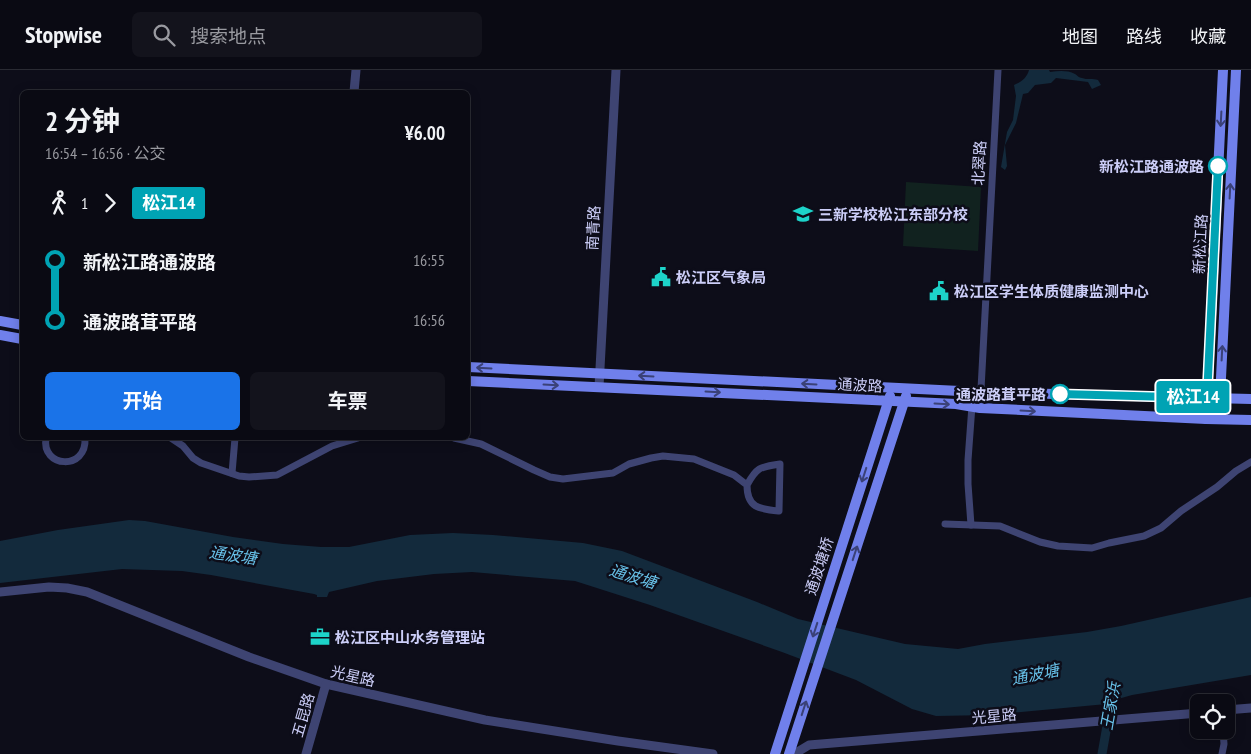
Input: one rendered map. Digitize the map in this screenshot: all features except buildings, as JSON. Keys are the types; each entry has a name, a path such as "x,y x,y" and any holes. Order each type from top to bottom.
{"main road":[{"name":"新松江路","path":"1206,419 1223,70"},
{"name":"新松江路","path":"1219,419 1236,70"},
{"path":"0,321 20,326"},
{"path":"0,335 20,339"},
{"name":"通波路","path":"470,367 977,392 1251,398"},
{"name":"通波路","path":"470,381 956,404 976,408 1251,420"},
{"name":"通波塘桥","path":"775,754 892,388"},
{"path":"789,754 908,388"}],"street":[{"path":"354,90 356,70"},
{"name":"南青路","path":"599,387 616,70"},
{"name":"北翠路","path":"971,525 968,460 976,408 998,70"},
{"path":"46,440 46,448 50,454 60,461 67,462 79,456 83,451 86,440"},
{"path":"174,440 201,463 239,476 249,477 277,475 332,446 349,440"},
{"path":"232,473 235,440"},
{"path":"463,440 481,444 550,477 564,479 613,473 629,464 663,456 694,459 734,475 747,485 749,499 753,506 779,512 780,464 762,468 755,472 747,485"},
{"path":"945,524 1000,526 1040,542 1058,546 1092,548 1144,536 1161,528 1181,511 1251,462"},
{"name":"光星路","path":"0,592 49,587 87,592 249,657 326,684 485,720 713,754"},
{"name":"五昆路","path":"306,754 326,684"},
{"path":"1235,709 1251,708"},
{"name":"光星路","path":"794,754 809,746 1190,713"},
{"path":"1222,754 1224,739"}],"green space":[{"path":"906,182 981,187 978,251 903,246"}],"water":[{"path":"1029,70 1069,72 1081,78 1098,80 1101,85 1092,89 1088,82 1056,78 1051,83 1035,85 1028,93 1023,94 1016,123 1005,145 1007,166 1005,170 1001,167 1007,132 1013,120 1016,96 1014,85 1027,75"},
{"name":"通波塘","path":"129,520 145,521 233,537 321,547 349,547 410,535 453,533 583,543 622,551 798,619 905,644 958,649 1121,626 1251,597 1251,675 1132,695 1118,699 1117,703 990,715 936,716 912,709 856,680 782,652 650,605 575,581 472,572 434,574 377,581 329,592 327,597 317,597 314,594 182,571 122,569 0,583 0,541 58,530"}],"waterway":[{"name":"王家浜","path":"1102,754 1113,692"}],"bus line":[{"name":"松江14","path":"1060,394 1207,398 1218,166"}],"place":[{"name":"新松江路通波路","path":"1218,166"},
{"name":"三新学校松江东部分校","path":"803,214"},
{"name":"松江区气象局","path":"661,277"},
{"name":"松江区学生体质健康监测中心","path":"939,291"},
{"name":"通波路茸平路","path":"1060,394"},
{"name":"松江区中山水务管理站","path":"320,637"}]}
